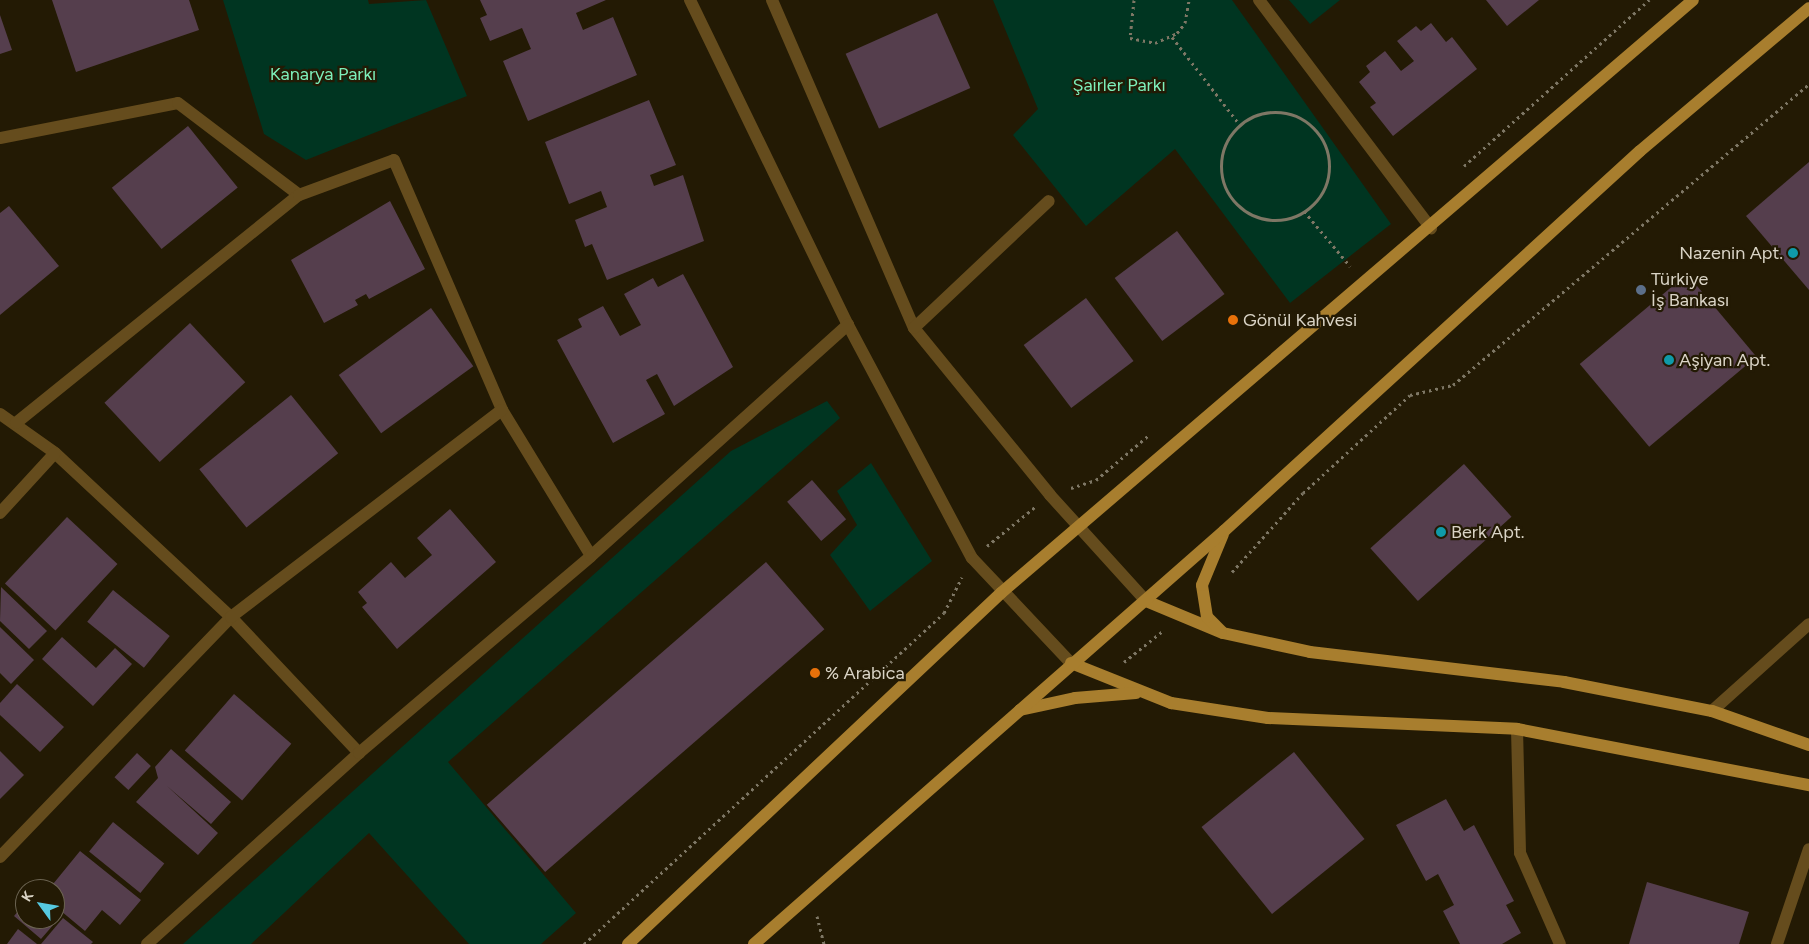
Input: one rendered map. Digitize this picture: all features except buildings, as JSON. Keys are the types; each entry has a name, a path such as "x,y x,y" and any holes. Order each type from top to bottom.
{"main road":[{"path":"628,944 1001,593 1081,528 1693,0"},
{"path":"754,944 1071,663 1146,601 1640,151 1808,9"},
{"path":"1222,633 1207,617 1202,600 1202,586 1224,531"},
{"path":"1146,601 1180,619 1222,633 1310,652 1564,682 1712,711 1809,745"},
{"path":"1071,663 1102,678 1171,703 1268,718 1517,728 1809,785"},
{"path":"1017,711 1076,698 1142,693"}],"street":[{"path":"690,0 848,325 972,558 1001,593 1071,663"},
{"path":"772,0 914,328 1081,528 1146,601"},
{"path":"1259,0 1431,228"},
{"path":"0,138 178,102 300,194"},
{"path":"16,423 300,194 394,160 502,410 591,556"},
{"path":"914,328 1049,201"},
{"path":"146,944 359,753 591,556 848,325"},
{"path":"0,857 231,617 502,410"},
{"path":"0,414 16,423 55,453 231,617 359,753"},
{"path":"0,513 55,453"},
{"path":"1712,711 1809,624"},
{"path":"1517,728 1520,853 1560,944"},
{"path":"1777,944 1809,849"}],"path":[{"path":"1134,0 1130,38 1155,43 1172,37 1185,23 1189,0"},
{"path":"1172,37 1240,125"},
{"path":"1202,600 1303,493 1410,395 1453,385 1809,84"},
{"path":"1268,112 1286,112 1317,131 1329,165 1318,199 1304,211 1270,220 1238,206 1228,192 1221,158 1226,142 1240,125 1268,112"},
{"path":"1304,211 1350,267"},
{"path":"1102,678 1180,619"},
{"path":"816,910 824,944"}],"green space":[{"name":"Kanarya Parkı","path":"223,0 368,0 369,4 426,0 467,96 306,160 264,134"},
{"name":"Şairler Parkı","path":"993,0 1232,0 1391,224 1290,303 1175,149 1086,226 1013,135 1038,109"},
{"path":"1289,0 1340,0 1310,24"},
{"path":"827,401 840,418 448,762 576,913 541,944 469,944 369,833 251,944 183,944 731,451"},
{"path":"871,463 932,561 870,611 830,555 857,525 837,491"}],"place":[{"name":"Nazenin Apt.","path":"1793,253"},
{"name":"Türkiye İş Bankası","path":"1641,290"},
{"name":"Gönül Kahvesi","path":"1233,320"},
{"name":"Aşiyan Apt.","path":"1669,360"},
{"name":"Berk Apt.","path":"1441,532"},
{"name":"% Arabica","path":"815,673"}]}
